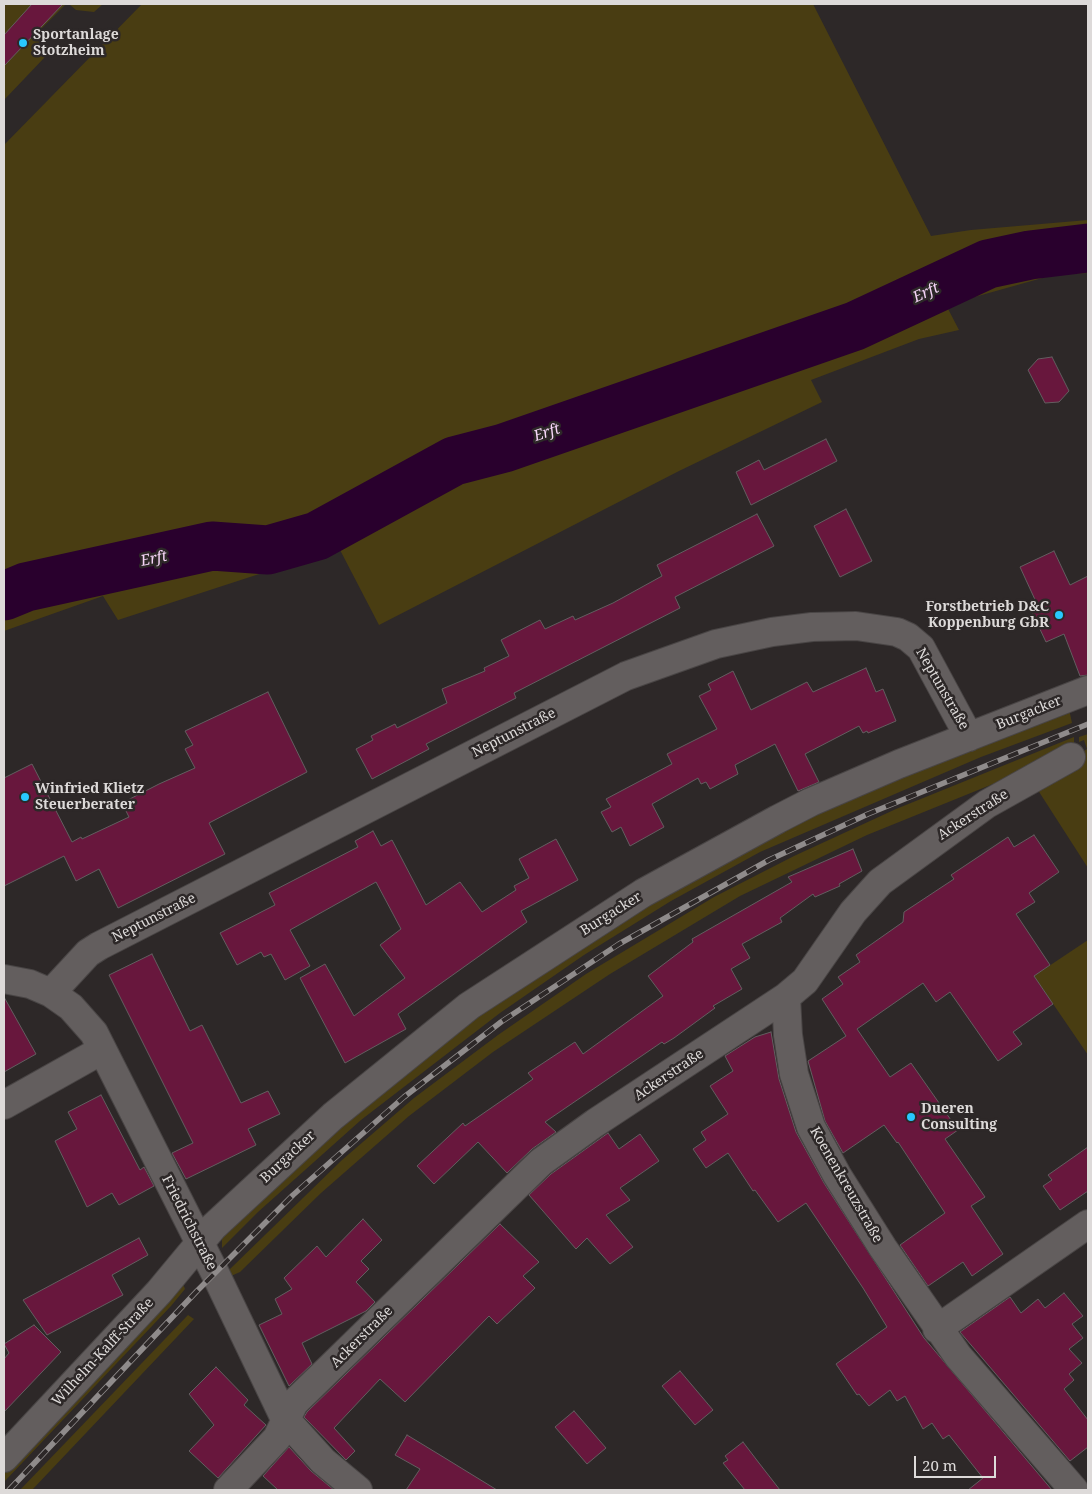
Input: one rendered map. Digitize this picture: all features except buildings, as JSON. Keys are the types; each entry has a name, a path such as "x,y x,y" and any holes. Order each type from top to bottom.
{"street":[{"name":"Neptunstraße","path":"50,993 88,953 100,946 626,676 716,644 772,632 812,627 856,626 897,632 908,637 921,648 969,737"},
{"name":"Burgacker","path":"198,1242 288,1156 370,1085 469,1006 514,975 643,894 778,819 842,788 1088,690"},
{"name":"Ackerstraße","path":"228,1490 277,1438 294,1403 541,1162 595,1123 786,997 805,981 853,912 880,882 987,804 1071,757"},
{"name":"Friedrichstraße","path":"4,979 30,984 50,993 83,1018 102,1050 285,1419 323,1460 358,1490"},
{"name":"Koenenkreuzstraße","path":"786,997 788,1035 794,1074 811,1127 841,1182 937,1328 995,1401 1074,1490"},
{"path":"4,1105 102,1050"},
{"path":"937,1328 1088,1224"},
{"name":"Wilhelm-Kalff-Straße","path":"4,1458 159,1292 198,1242"}],"shaded area":[{"name":"Sportanlage Stotzheim","path":"4,4 66,4 40,30 45,57 4,100"},
{"name":"Sportanlage Stotzheim","path":"69,4 103,4 94,12 76,10"},
{"path":"142,4 813,4 931,236 971,230 1088,220 1088,273 1053,275 946,305 959,330 919,339 811,380 822,402 679,471 379,625 339,548 118,620 103,596 4,631 4,145"},
{"path":"1069,709 1072,723 981,757 760,852 671,901 584,955 500,1013 361,1120 258,1212 222,1248 222,1239 228,1229 395,1075 595,933 836,802"},
{"path":"1088,734 1088,868 1034,784 1087,749 1084,740 1079,742 1079,737"},
{"path":"1074,737 1074,744 971,805 993,784 867,835 740,896 610,974 493,1052 409,1116 321,1193 240,1272 231,1276 229,1270 342,1160 414,1098 498,1035 586,974 714,897 794,856 896,809"},
{"path":"1088,940 1088,1055 1034,976"},
{"path":"183,1284 185,1289 171,1306 4,1482 4,1468"},
{"path":"188,1315 194,1319 32,1490 20,1490"}],"waterway":[{"name":"Erft","path":"4,596 26,587 212,546 268,550 317,536 454,461 504,448 855,326 988,264 1030,255 1088,248"}],"railway":[{"path":"9,1490 197,1291 293,1195 404,1097 501,1022 619,944 769,860 868,814 1088,724"}],"place":[{"name":"Sportanlage Stotzheim","path":"23,43"},
{"name":"Forstbetrieb D&C Koppenburg GbR","path":"1059,615"},
{"name":"Winfried Klietz Steuerberater","path":"25,797"},
{"name":"Dueren Consulting","path":"911,1117"}]}
